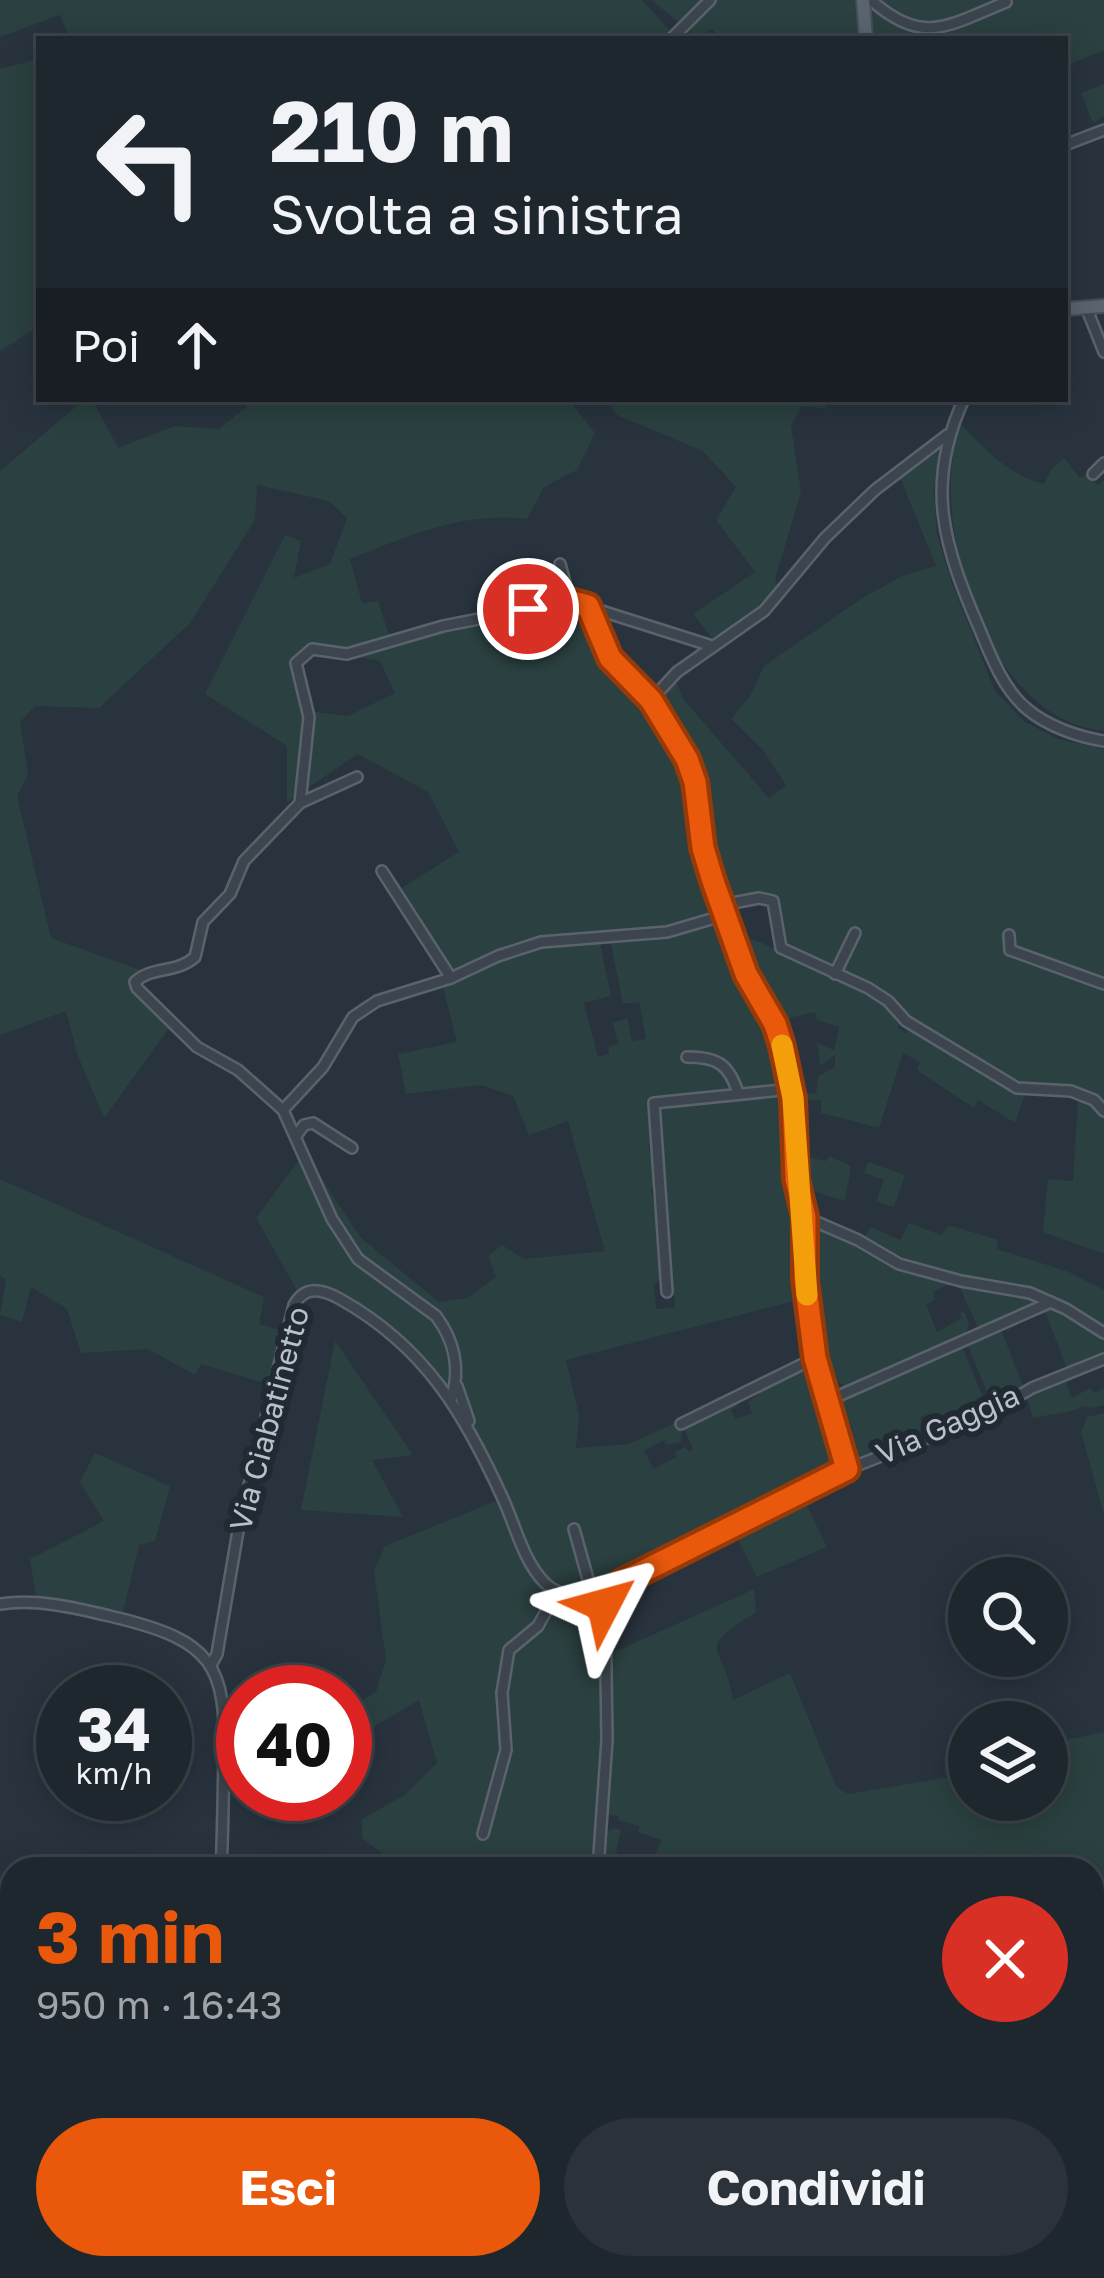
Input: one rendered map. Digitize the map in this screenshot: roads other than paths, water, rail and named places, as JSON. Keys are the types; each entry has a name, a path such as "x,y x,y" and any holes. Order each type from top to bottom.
{"main road":[{"path":"866,36 867,0"},
{"path":"1068,309 1104,306"}],"street":[{"path":"674,36 710,0"},
{"path":"867,0 896,23 931,29 1006,2"},
{"path":"1068,144 1104,130"},
{"path":"1086,307 1104,352"},
{"path":"963,402 947,435 941,485 946,546 993,661 1028,710 1069,731 1104,741"},
{"path":"651,700 676,672 764,611 825,538 875,490 947,435"},
{"path":"1093,474 1104,463"},
{"path":"560,564 570,601"},
{"path":"300,803 309,717 298,658 313,649 347,654 443,626 570,601 712,646"},
{"path":"588,606 610,658 651,700 687,759 695,782 703,848 723,910 746,974 775,1024 792,1089 796,1179 805,1217 805,1280 815,1358 847,1469"},
{"path":"357,778 300,803 244,861 230,894 203,922 195,957 176,970 144,974 135,982 197,1047 238,1070 283,1110 332,1219 358,1259 436,1316 445,1328 455,1356 456,1384 478,1449"},
{"path":"382,871 451,978"},
{"path":"283,1110 323,1067 347,1024 361,1010 388,997 541,942 667,932 759,898 773,901 781,948 868,988 889,1001 906,1021 1017,1088 1071,1091 1094,1100 1104,1111"},
{"path":"1011,931 1010,950 1104,984"},
{"path":"835,974 855,933"},
{"path":"687,1057 707,1057 723,1064 731,1072 737,1093"},
{"path":"667,1292 652,1106 656,1101 792,1089"},
{"path":"296,1136 304,1125 313,1123 352,1148"},
{"path":"805,1217 898,1264 1030,1293 1104,1333"},
{"name":"Via Ciabatinetto","path":"211,1665 218,1654 239,1525 264,1419 298,1298 319,1290 348,1304 413,1352 451,1399 527,1555 557,1592"},
{"path":"827,1401 1051,1302"},
{"path":"681,1424 815,1358"},
{"name":"Via Gaggia","path":"605,1599 622,1582 847,1469 988,1414 1032,1388 1104,1360"},
{"path":"451,1399 456,1384"},
{"path":"574,1529 593,1597"},
{"path":"483,1834 506,1750 502,1693 509,1650 538,1626 557,1592 605,1599 607,1740 599,1857"},
{"path":"0,1604 42,1603 128,1621 181,1638 211,1665 219,1678 225,1717 220,1857"}]}
